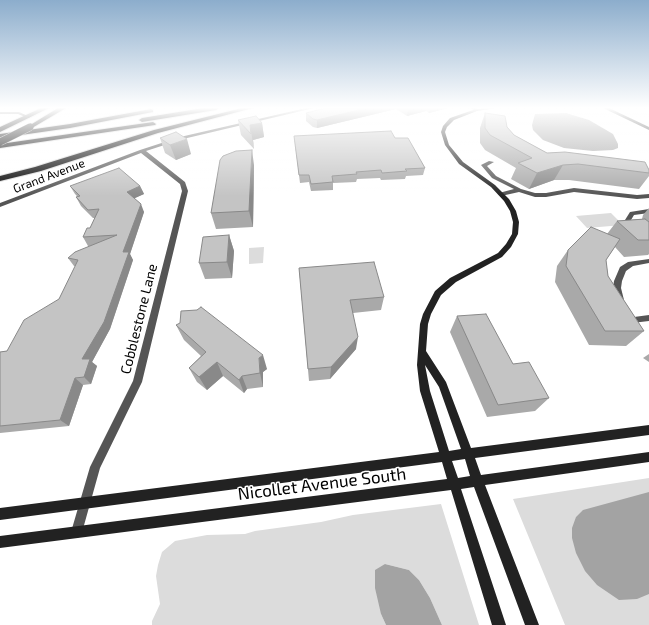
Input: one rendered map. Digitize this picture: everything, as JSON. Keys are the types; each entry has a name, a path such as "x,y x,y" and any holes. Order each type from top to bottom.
{"highway":[{"path":"0,141 27,137"},
{"path":"0,146 64,137"},
{"path":"0,179 38,169 137,137"},
{"path":"0,185 46,173 140,137"}],"street":[{"name":"Grand Avenue","path":"0,205 142,151 187,137"},
{"path":"444,137 461,163 501,194 510,205 516,222 513,239 500,255 459,276 438,293 427,314 422,333 423,353 421,365 424,391 499,625"},
{"name":"Cobblestone Lane","path":"77,532 95,467 137,382 184,191 183,183 142,151"},
{"path":"490,162 484,165 490,173 519,190 539,196 574,190 636,197 649,196"},
{"path":"501,194 519,190"},
{"path":"649,211 632,213 628,220 632,225 649,236"},
{"path":"648,263 635,263 626,266 621,273 617,288 620,301 632,320 649,318"},
{"path":"423,353 443,385 532,625"},
{"name":"Nicollet Avenue South","path":"0,514 649,430"},
{"name":"Nicollet Avenue South","path":"0,542 478,481 649,457"}],"shaded area":[{"path":"540,137 615,137 618,144 618,148 613,150 593,151 564,148 543,140"},
{"path":"611,213 623,225 587,228 576,216"},
{"path":"264,247 263,263 249,264 249,248"},
{"path":"649,478 649,625 565,625 513,499"},
{"path":"649,492 649,594 637,599 619,600 597,585 585,571 576,553 572,538 572,528 576,517 583,510"},
{"path":"441,504 479,625 442,625 430,598 419,580 409,570 385,564 381,614 386,625 152,625 152,621 160,604 156,576 158,565 162,552 175,541 207,535 245,534 255,531 321,522 353,515"},
{"path":"385,564 409,570 419,580 430,598 442,625 386,625 381,614 375,588 375,570"}],"building":[{"path":"184,137 187,139 170,145 160,138"},
{"path":"294,137 408,138 425,168 405,169 407,171 382,173 381,170 356,172 357,174 332,176 333,182 311,184 309,175 299,175"},
{"path":"494,137 518,137 547,153 565,152 645,162 649,173 578,164 563,165 537,173 518,163 532,158"},
{"path":"252,150 249,211 211,213 220,160 223,156 236,151"},
{"path":"119,168 140,186 127,192 141,204 123,252 129,252 104,322 82,359 90,359 84,377 75,378 60,420 0,426 0,352 7,351 24,320 59,299 78,260 68,258 75,252 117,235 83,237 87,228 90,228 99,209 88,210 76,197 80,196 70,186"},
{"path":"645,219 649,222 649,240 638,240 617,221"},
{"path":"591,227 620,239 606,260 608,276 644,331 605,331 566,266 568,250"},
{"path":"229,235 227,262 199,263 203,237"},
{"path":"374,262 384,297 350,300 358,337 331,367 308,369 299,268"},
{"path":"201,307 263,355 259,358 260,373 242,376 239,380 217,362 199,377 189,368 206,352 176,325 180,323 181,311 197,310"},
{"path":"486,314 513,364 529,362 549,398 498,405 457,316"}]}
